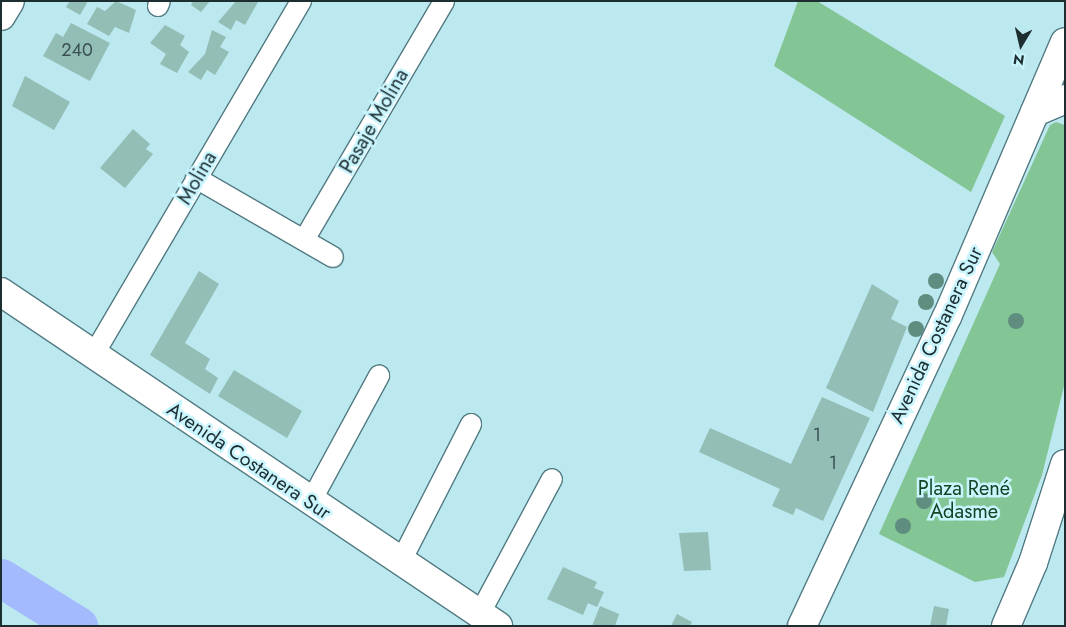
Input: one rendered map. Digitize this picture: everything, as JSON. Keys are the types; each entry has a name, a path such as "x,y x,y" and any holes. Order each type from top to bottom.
{"street":[{"path":"1,16 10,1"},
{"name":"Molina","path":"94,354 300,1"},
{"name":"Pasaje Molina","path":"304,240 444,1"},
{"name":"Avenida Costanera Sur","path":"802,626 947,317 1065,42"},
{"path":"1035,112 1065,99"},
{"path":"196,178 333,256"},
{"name":"Avenida Costanera Sur","path":"1,292 310,504 488,620"},
{"path":"310,504 379,376"},
{"path":"400,563 471,424"},
{"path":"1006,626 1032,563 1065,464"},
{"path":"488,620 552,479"}],"green space":[{"path":"798,1 817,1 1005,116 971,192 774,66"},
{"name":"Plaza René Adasme","path":"1056,122 1065,125 1065,382 1042,475 1004,577 975,582 879,534 1000,264 992,252 1050,125"}],"building":[{"path":"70,1 85,1 87,3 80,15 66,7"},
{"path":"116,1 136,10 129,33 115,27 109,36 87,24 97,7 105,11"},
{"path":"193,1 210,1 201,12 191,5"},
{"path":"236,1 258,2 245,25 236,20 231,30 218,22"},
{"path":"71,23 110,43 90,81 43,56 56,33 63,37"},
{"path":"165,25 185,36 180,45 189,52 177,73 160,64 166,54 150,43"},
{"path":"212,30 226,37 220,47 229,52 215,75 207,70 201,80 188,72 205,54"},
{"path":"25,76 70,102 54,130 12,106"},
{"path":"133,129 150,144 146,149 153,154 125,188 100,168"},
{"path":"199,271 219,284 185,343 210,359 205,369 218,378 210,394 150,355"},
{"path":"872,284 899,301 891,319 907,327 873,412 826,388"},
{"path":"234,370 302,411 287,438 218,396"},
{"path":"822,397 870,418 823,521 796,508 793,515 772,506 780,489 699,452 710,428 791,464"},
{"path":"708,532 711,570 684,571 679,533"},
{"path":"563,567 597,582 594,588 604,592 597,607 588,603 583,615 547,599"},
{"path":"600,606 619,614 615,626 592,626"},
{"path":"934,606 949,609 946,626 930,626"},
{"path":"677,614 692,622 690,626 671,626"}],"waterway":[{"path":"1,578 78,626"}]}
